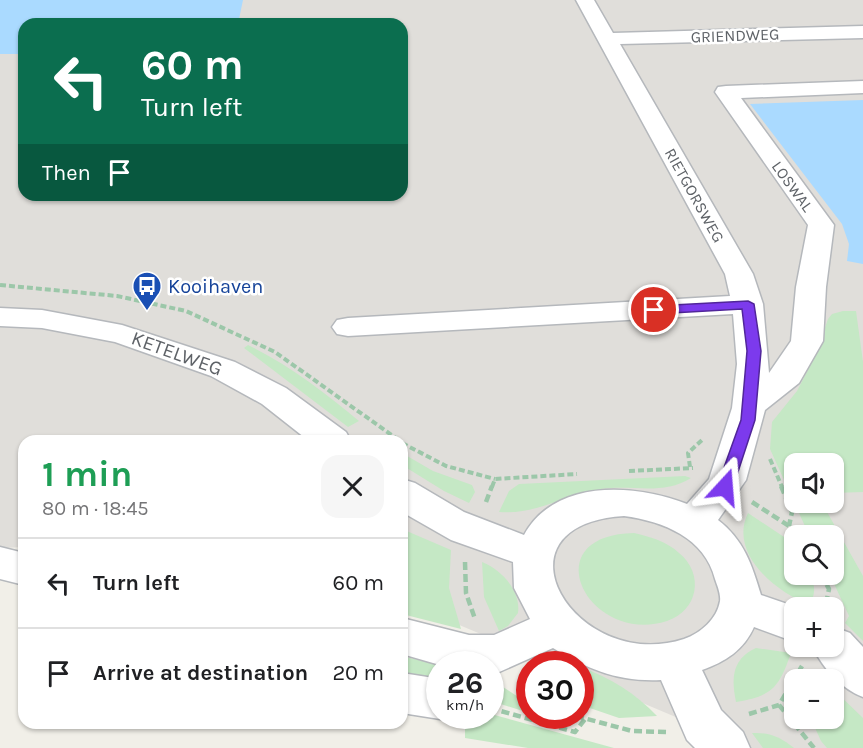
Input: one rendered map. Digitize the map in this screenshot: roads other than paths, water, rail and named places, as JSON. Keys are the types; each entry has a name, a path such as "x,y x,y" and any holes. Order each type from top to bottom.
{"street":[{"name":"RIETGORSWEG","path":"585,0 739,274 748,304 754,337 748,420 725,487 693,522"},
{"name":"GRIENDWEG","path":"608,39 863,32"},
{"name":"LOSWAL","path":"749,406 787,376 807,341 820,225 726,92 863,87"},
{"path":"348,327 748,304"},
{"name":"KETELWEG","path":"0,317 42,320 123,334 223,369 274,396 325,435"},
{"path":"408,497 435,517 474,535 534,553"},
{"path":"624,502 652,506 693,522 720,545 730,559 741,589 737,618 720,642 708,651 676,663 633,663 612,658 591,650 558,626 543,609 535,590 532,571 534,553 544,534 561,518 597,504 624,502"},
{"path":"0,563 18,568"},
{"path":"740,604 784,627"},
{"path":"408,638 469,654 497,654 558,626"},
{"path":"834,657 863,677"},
{"path":"676,663 704,725 726,748"},
{"path":"408,694 426,697"}],"water":[{"path":"0,0 243,0 239,18 18,18 18,54 0,54"},
{"path":"863,100 863,264 847,261 849,244 842,224 750,104"}],"place":[{"name":"Kooihaven","path":"147,312"}]}
